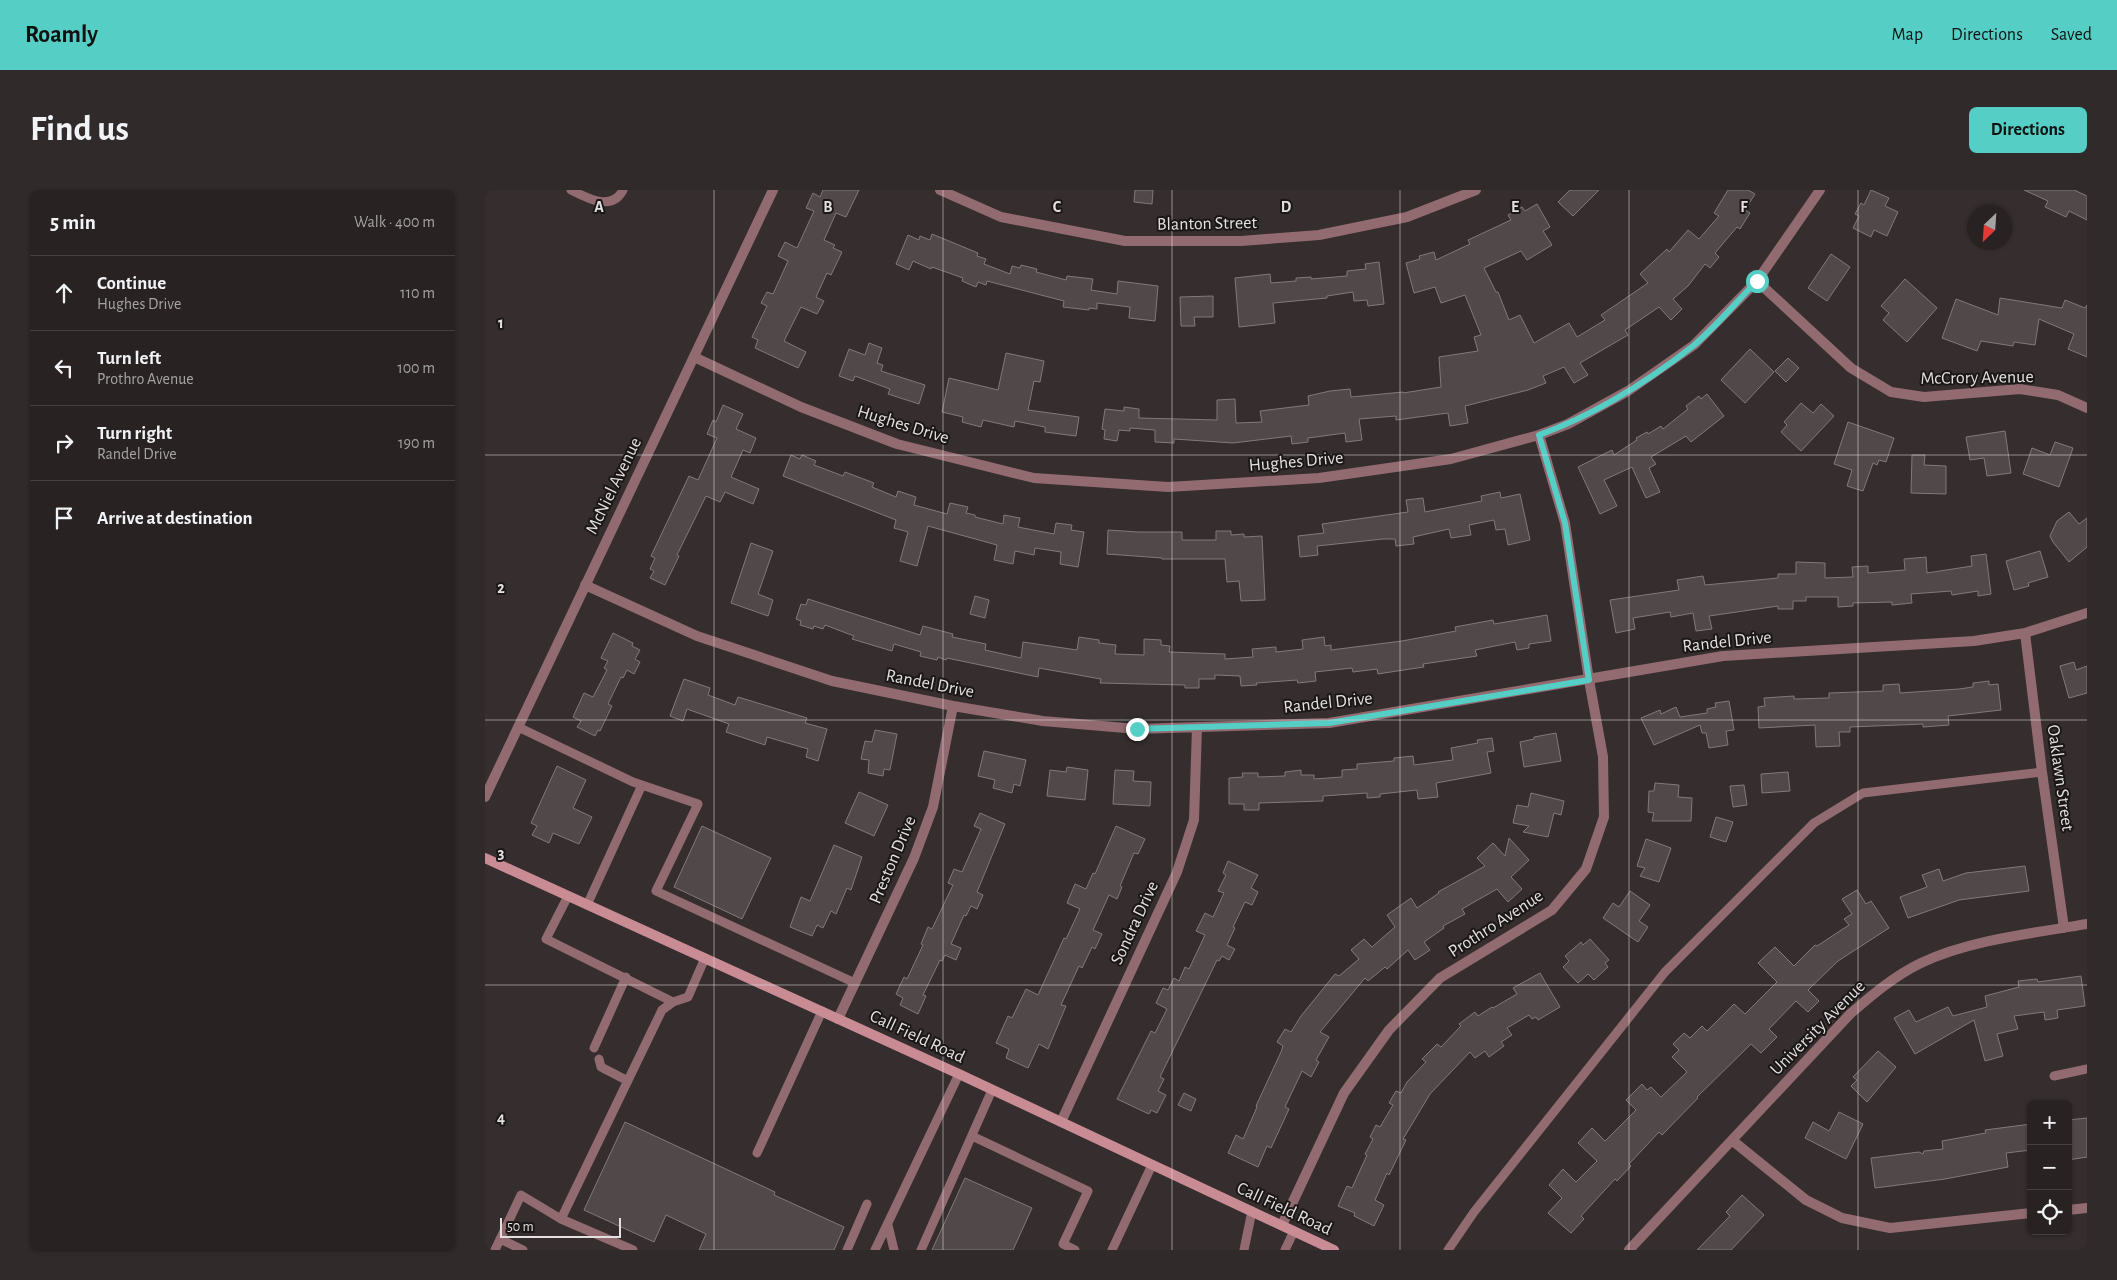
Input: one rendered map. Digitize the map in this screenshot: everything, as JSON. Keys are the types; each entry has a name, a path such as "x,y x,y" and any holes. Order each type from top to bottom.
{"main road":[{"name":"Call Field Road","path":"485,858 838,1018 1334,1250"}],"street":[{"name":"McNiel Avenue","path":"485,797 773,190"},
{"name":"Blanton Street","path":"940,190 1001,217 1125,241 1241,241 1319,235 1407,217 1476,190"},
{"name":"Hughes Drive","path":"694,357 801,408 897,444 1034,478 1168,487 1319,478 1451,459 1539,435 1568,424 1628,391 1694,345 1757,281 1820,190"},
{"name":"McCrory Avenue","path":"1757,281 1851,368 1891,392 1924,397 2020,389 2058,395 2087,408"},
{"name":"Prothro Avenue","path":"1282,1225 1344,1093 1389,1030 1441,978 1552,910 1586,869 1604,817 1603,757 1565,523 1539,435"},
{"name":"Randel Drive","path":"585,585 697,636 832,681 953,706 1043,721 1137,729 1329,723 1723,656 1974,641 2025,633 2087,613"},
{"name":"Oaklawn Street","path":"2025,633 2064,928"},
{"name":"Preston Drive","path":"838,1018 914,858 929,815 953,706"},
{"name":"Sondra Drive","path":"1061,1122 1177,872 1194,820 1197,727"},
{"name":"University Avenue","path":"1629,1250 1850,1014 1873,994 1921,963 1957,948 2087,924"},
{"path":"1733,1141 1806,1200 1843,1218 1890,1228 2027,1214"},
{"path":"2072,1210 2086,1210"}],"lane":[{"path":"571,190 594,201 610,202 620,197 623,190"},
{"path":"518,727 642,785 698,804 656,891 855,984"},
{"path":"1448,1250 1474,1212 1665,972 1814,823 1863,793 2042,772"},
{"path":"587,905 642,785"},
{"path":"569,896 546,939 626,977 673,1002"},
{"path":"561,1219 662,1010 673,1002 688,997 705,958"},
{"path":"594,1048 626,977"},
{"path":"757,1153 822,1011"},
{"path":"599,1059 601,1067 628,1081"},
{"path":"2054,1076 2087,1069"},
{"path":"875,1250 959,1074"},
{"path":"921,1250 992,1090"},
{"path":"971,1136 1088,1191 1063,1244 1075,1250"},
{"path":"1112,1250 1152,1165"},
{"path":"495,1250 521,1195 561,1219 633,1250"},
{"path":"847,1250 867,1204"},
{"path":"1244,1250 1252,1211"},
{"path":"888,1225 894,1250"},
{"path":"1285,1250 1294,1231"},
{"path":"500,1239 523,1250"}],"building":[{"path":"823,190 859,190 846,217 836,213 824,240 835,245 833,248 842,252 831,275 827,273 816,297 824,301 817,314 801,307 784,341 806,352 798,368 755,348 758,340 752,337 767,306 761,303 767,292 773,294 788,261 778,256 785,242 797,248 814,211 806,208 813,193 820,197"},
{"path":"1135,190 1153,190 1152,204 1134,202"},
{"path":"1570,190 1599,190 1573,216 1558,202"},
{"path":"1728,190 1748,190 1755,194 1745,210 1750,213 1740,229 1737,227 1715,253 1719,257 1710,268 1705,264 1688,286 1673,299 1682,309 1671,320 1659,307 1625,330 1628,335 1580,363 1588,375 1574,383 1564,367 1543,376 1546,383 1528,390 1465,406 1468,423 1450,426 1448,413 1396,420 1396,416 1359,419 1362,440 1346,442 1345,433 1308,438 1308,442 1292,444 1291,436 1233,443 1174,439 1174,443 1155,442 1155,430 1130,428 1130,431 1119,430 1117,441 1104,439 1105,430 1102,429 1105,409 1124,411 1124,407 1139,409 1139,418 1217,420 1217,400 1235,399 1236,423 1262,422 1260,411 1309,405 1308,396 1330,391 1350,389 1351,397 1403,393 1441,387 1439,357 1478,351 1474,337 1481,335 1465,295 1441,303 1435,287 1414,293 1406,263 1420,259 1419,256 1434,252 1436,260 1470,244 1468,240 1511,220 1508,215 1522,207 1525,211 1537,204 1550,227 1543,231 1552,245 1527,260 1521,251 1484,268 1496,292 1498,292 1509,320 1520,315 1534,343 1569,323 1577,337 1605,320 1601,315 1648,283 1640,274 1667,249 1669,252 1688,230 1699,239 1719,216 1714,213"},
{"path":"1871,190 1889,198 1885,206 1898,212 1887,236 1874,230 1871,237 1853,228 1859,216 1855,214 1861,203 1864,205"},
{"path":"2024,190 2074,190 2087,196 2087,220 2069,211 2066,217 2045,207 2048,201"},
{"path":"932,234 978,253 977,256 986,259 984,264 1010,274 1012,266 1020,268 1021,265 1037,269 1036,272 1066,280 1067,276 1093,279 1091,290 1117,294 1118,281 1158,286 1155,321 1129,318 1130,307 1097,303 1097,309 1089,308 1089,310 1063,307 1064,301 987,281 986,285 978,282 976,287 962,281 963,278 932,267 931,269 913,261 909,270 896,264 908,235 919,240 920,236 930,240"},
{"path":"1831,254 1850,267 1827,301 1808,288"},
{"path":"1379,262 1384,304 1368,306 1367,300 1354,301 1353,292 1327,296 1327,298 1273,303 1275,323 1239,327 1235,278 1270,274 1271,283 1296,281 1296,278 1311,277 1311,279 1347,276 1347,271 1366,269 1365,264"},
{"path":"1905,279 1937,308 1907,342 1883,320 1889,313 1881,306"},
{"path":"1213,296 1213,317 1194,317 1195,326 1181,326 1180,297"},
{"path":"2000,298 2062,308 2065,300 2085,308 2087,305 2087,357 2068,349 2074,334 2039,319 2035,345 2014,342 2013,346 1981,341 1977,351 1942,338 1956,299 1998,315"},
{"path":"869,343 882,348 877,363 883,365 881,371 925,385 919,404 888,394 890,389 855,376 853,381 839,376 849,349 865,355"},
{"path":"1750,349 1774,372 1745,403 1721,380"},
{"path":"1006,353 1044,361 1040,382 1034,381 1028,410 1079,417 1076,436 1045,432 1045,427 1015,421 1014,427 983,420 981,427 962,422 963,417 942,412 949,378 998,390"},
{"path":"1788,358 1799,368 1786,382 1775,371"},
{"path":"1707,394 1724,416 1691,442 1686,436 1651,457 1656,464 1649,468 1660,492 1646,498 1632,467 1604,480 1617,506 1600,514 1578,467 1612,450 1614,455 1647,432 1648,434 1661,426 1663,429 1688,409 1686,406 1699,396 1701,399"},
{"path":"1801,403 1813,413 1821,404 1834,416 1801,451 1781,432 1787,425 1784,422"},
{"path":"723,405 743,414 736,429 756,438 750,453 743,450 731,477 759,489 753,504 725,492 720,502 706,496 677,555 679,556 665,585 650,578 654,571 650,569 655,558 651,556 689,476 698,480 717,438 707,434 713,420 716,422"},
{"path":"1848,422 1894,438 1886,462 1879,460 1877,465 1873,463 1863,491 1847,486 1852,470 1834,464"},
{"path":"2005,431 2011,473 1987,476 1984,458 1970,460 1966,437"},
{"path":"2055,442 2073,448 2059,487 2023,474 2032,448 2050,455"},
{"path":"791,455 800,459 802,455 816,461 814,465 843,476 845,472 874,483 872,487 896,497 898,491 916,497 914,505 947,514 950,503 968,507 966,513 975,515 975,517 1003,524 1004,515 1020,518 1018,527 1054,534 1056,523 1072,525 1071,530 1084,532 1078,567 1060,564 1061,552 1035,548 1034,555 1015,551 1013,564 994,560 997,545 928,526 917,566 900,561 908,532 894,528 896,520 783,476"},
{"path":"1912,455 1925,455 1924,465 1946,466 1946,494 1911,493"},
{"path":"1500,492 1501,498 1520,494 1530,540 1508,545 1505,529 1496,530 1494,520 1469,525 1471,535 1451,538 1449,529 1413,537 1414,544 1396,546 1395,539 1383,539 1317,546 1318,555 1300,557 1298,536 1324,533 1322,524 1408,512 1406,500 1423,498 1425,512 1482,501 1481,496"},
{"path":"2069,512 2079,524 2087,518 2087,547 2069,562 2050,536 2057,521"},
{"path":"1108,530 1182,532 1182,540 1216,540 1216,531 1231,531 1231,535 1244,534 1244,537 1262,536 1265,600 1241,601 1239,581 1227,582 1225,559 1162,559 1107,554"},
{"path":"751,543 773,551 758,594 773,600 768,616 731,603"},
{"path":"2040,551 2048,577 2028,583 2029,586 2014,590 2006,561"},
{"path":"1986,554 1991,594 1978,596 1978,591 1952,595 1951,591 1911,594 1912,603 1892,605 1892,602 1853,603 1853,606 1838,607 1838,597 1806,597 1806,601 1793,601 1793,609 1778,609 1778,606 1709,616 1712,629 1696,631 1693,613 1671,617 1670,612 1633,618 1635,629 1616,633 1610,600 1679,590 1677,580 1703,576 1705,585 1778,578 1778,574 1796,574 1796,562 1825,563 1825,578 1853,577 1852,567 1868,566 1868,573 1905,570 1904,559 1926,557 1927,573 1972,566 1971,556"},
{"path":"975,596 989,600 985,618 970,614"},
{"path":"808,599 920,635 923,626 953,634 952,637 986,644 985,650 1021,658 1023,642 1077,650 1079,637 1099,640 1099,643 1116,645 1115,654 1144,655 1144,639 1161,640 1161,645 1170,646 1169,652 1225,654 1225,659 1253,657 1252,649 1276,647 1276,652 1303,649 1302,640 1324,637 1325,646 1331,645 1331,650 1402,641 1456,631 1455,627 1493,620 1494,624 1547,615 1551,641 1529,644 1529,648 1517,650 1515,642 1475,650 1477,656 1423,664 1424,667 1378,674 1377,669 1353,672 1352,668 1315,672 1316,681 1298,683 1297,680 1241,686 1240,676 1215,675 1215,679 1199,679 1199,688 1185,688 1185,685 1100,683 1101,679 1039,668 1038,677 947,658 946,660 938,657 937,660 920,656 921,652 894,644 892,651 852,639 854,636 825,625 823,629 814,626 813,629 800,625 801,621 796,619 801,604 806,605"},
{"path":"613,633 633,643 632,646 640,650 635,659 640,662 634,674 627,670 623,678 621,677 608,704 612,706 600,731 598,730 595,736 577,727 581,721 573,717 584,693 593,697 607,670 604,668 608,661 601,658"},
{"path":"2074,662 2076,670 2087,666 2087,693 2069,698 2060,666"},
{"path":"684,679 710,688 708,695 735,705 738,697 807,718 805,723 827,729 818,761 806,757 808,749 767,737 765,745 726,732 729,724 687,709 683,721 670,716"},
{"path":"1989,681 1989,685 1998,684 2001,710 1948,716 1949,725 1923,727 1923,724 1850,727 1850,732 1839,732 1840,746 1816,747 1815,725 1759,728 1758,707 1765,706 1764,698 1794,696 1794,699 1829,698 1829,693 1883,691 1883,685 1899,684 1900,693 1959,689 1973,687 1973,683"},
{"path":"1729,701 1734,730 1726,731 1728,745 1709,748 1706,733 1702,733 1700,725 1654,745 1641,718 1660,710 1661,714 1676,707 1680,717 1707,713 1707,709 1716,707 1715,703"},
{"path":"875,730 897,734 890,770 884,769 883,776 868,773 869,760 861,759 865,741 872,742"},
{"path":"1556,733 1561,761 1524,767 1520,742"},
{"path":"1492,738 1494,751 1487,752 1491,773 1436,783 1438,797 1418,799 1417,790 1380,794 1380,797 1367,798 1367,793 1323,796 1323,801 1259,803 1259,810 1244,810 1244,804 1229,804 1229,778 1243,777 1242,773 1258,773 1258,777 1285,776 1285,772 1301,770 1301,775 1314,775 1314,779 1342,777 1342,770 1357,769 1357,764 1394,761 1394,758 1413,756 1414,765 1453,760 1451,748 1478,743 1477,740"},
{"path":"984,751 1026,760 1020,786 1014,784 1012,793 993,788 995,780 978,776"},
{"path":"557,766 586,780 573,808 592,817 579,844 553,833 549,843 532,835 537,826 531,823"},
{"path":"1067,767 1088,770 1085,800 1047,796 1050,770 1066,772"},
{"path":"1115,770 1134,771 1133,781 1151,782 1150,806 1113,804"},
{"path":"1788,772 1790,791 1762,793 1761,774"},
{"path":"1655,783 1679,785 1678,797 1692,798 1691,821 1652,821 1654,813 1648,812 1649,791 1654,791"},
{"path":"1744,785 1747,805 1733,807 1730,786"},
{"path":"859,792 888,805 874,836 845,823"},
{"path":"1531,793 1564,801 1561,815 1554,813 1548,837 1523,832 1529,826 1513,823 1517,805 1528,807"},
{"path":"980,813 1005,824 977,892 983,895 977,909 971,906 966,916 964,915 951,944 961,948 956,960 945,955 942,961 940,960 923,995 926,996 918,1014 900,1005 903,998 896,994 904,977 907,979 923,945 921,944 928,927 932,929 953,885 948,883 954,869 962,872 981,829 974,826"},
{"path":"1716,817 1733,822 1726,842 1710,837"},
{"path":"702,826 771,858 742,919 674,887"},
{"path":"1116,826 1145,839 1138,854 1134,853 1120,886 1122,887 1117,899 1109,895 1093,930 1102,934 1095,949 1092,947 1082,968 1079,966 1061,1005 1066,1006 1048,1049 1039,1044 1028,1068 1006,1058 1009,1049 996,1043 1008,1016 1012,1018 1026,989 1038,995 1064,938 1066,939 1080,909 1067,903 1075,884 1086,889 1093,873 1095,874"},
{"path":"1509,838 1529,860 1511,877 1522,889 1508,902 1497,889 1462,909 1465,914 1443,926 1444,928 1424,942 1430,950 1415,960 1408,950 1387,969 1385,967 1368,981 1365,978 1320,1032 1329,1037 1316,1060 1319,1062 1311,1077 1302,1071 1285,1107 1289,1109 1271,1148 1267,1146 1258,1167 1228,1153 1236,1135 1243,1139 1281,1052 1283,1046 1277,1042 1285,1029 1291,1032 1301,1016 1335,974 1339,976 1359,959 1351,950 1364,939 1372,947 1395,927 1387,915 1411,898 1417,908 1438,892 1485,866 1477,858 1493,843 1505,856"},
{"path":"1646,839 1671,848 1659,882 1640,876 1645,868 1637,866"},
{"path":"834,845 862,857 851,890 847,888 836,914 831,911 823,928 817,925 812,936 790,927 801,897 810,901"},
{"path":"1228,861 1258,875 1251,888 1258,892 1252,905 1245,902 1227,945 1235,949 1229,960 1222,956 1219,961 1217,960 1160,1077 1164,1079 1158,1091 1166,1095 1157,1113 1151,1110 1149,1114 1117,1099 1151,1031 1155,1033 1167,1009 1156,1003 1163,988 1168,990 1174,978 1179,981 1185,967 1189,969 1205,935 1196,931 1205,913 1213,917 1224,893 1218,891 1226,875 1223,873"},
{"path":"2025,866 2029,891 1959,900 1908,918 1900,897 1927,887 1922,875 1939,869 1943,881 1966,873"},
{"path":"1857,890 1866,904 1871,901 1889,928 1838,961 1808,990 1819,1001 1808,1012 1796,1001 1769,1029 1777,1037 1761,1053 1751,1044 1697,1097 1662,1135 1659,1132 1629,1164 1631,1166 1617,1181 1615,1179 1581,1216 1584,1219 1571,1233 1548,1213 1562,1198 1549,1185 1563,1169 1576,1182 1597,1161 1578,1143 1592,1128 1605,1141 1636,1110 1626,1100 1642,1084 1647,1090 1651,1087 1661,1097 1687,1072 1672,1057 1679,1050 1673,1044 1684,1033 1690,1038 1702,1026 1707,1031 1734,1004 1745,1014 1777,982 1758,963 1775,947 1794,966 1815,945 1817,946 1849,925 1844,919 1852,914 1842,899"},
{"path":"1630,891 1650,905 1639,921 1648,927 1638,942 1603,918 1613,903 1619,907"},
{"path":"1590,939 1609,960 1605,963 1608,967 1594,980 1588,974 1578,983 1563,967 1569,961 1565,956 1581,942 1583,945"},
{"path":"1540,973 1560,1007 1538,1020 1536,1017 1532,1019 1529,1015 1507,1028 1512,1035 1501,1042 1504,1046 1489,1057 1485,1051 1475,1058 1470,1052 1430,1094 1403,1139 1406,1140 1389,1175 1387,1173 1375,1200 1384,1205 1374,1226 1354,1216 1355,1213 1338,1206 1347,1186 1352,1188 1367,1155 1365,1154 1373,1139 1370,1137 1376,1125 1380,1127 1393,1105 1389,1103 1396,1091 1401,1093 1407,1082 1426,1062 1422,1059 1437,1044 1441,1047 1461,1026 1459,1024 1475,1012 1478,1016 1517,994 1513,988"},
{"path":"2081,976 2085,1006 2057,1010 2058,1018 2045,1020 2044,1012 2014,1016 2018,1029 1997,1034 2003,1056 1985,1061 1974,1020 1915,1054 1894,1018 1909,1010 1916,1022 1948,1007 1953,1016 1987,1007 1985,996 2019,987 2018,981 2037,979 2038,982"},
{"path":"1878,1051 1896,1067 1867,1102 1851,1086 1857,1080 1853,1077"},
{"path":"1184,1093 1196,1099 1191,1111 1178,1105"},
{"path":"1839,1112 1863,1124 1846,1159 1805,1138 1813,1122 1829,1131"},
{"path":"2087,1118 2087,1157 2072,1159 2072,1120"},
{"path":"625,1122 775,1192 774,1195 844,1227 834,1250 699,1250 706,1234 666,1215 654,1242 584,1210"},
{"path":"2027,1125 2027,1150 2006,1153 2008,1167 1945,1179 1875,1188 1871,1158 1919,1152 1923,1154 1924,1151 1943,1149 1942,1141 1986,1133 1985,1130"},
{"path":"965,1178 1032,1208 1013,1250 932,1250"},
{"path":"1742,1195 1764,1215 1731,1250 1697,1250 1730,1216 1726,1212"}],"route":[{"path":"1137,729 1329,723 1589,680 1565,523 1539,435 1568,424 1628,391 1694,345 1757,281"}]}
